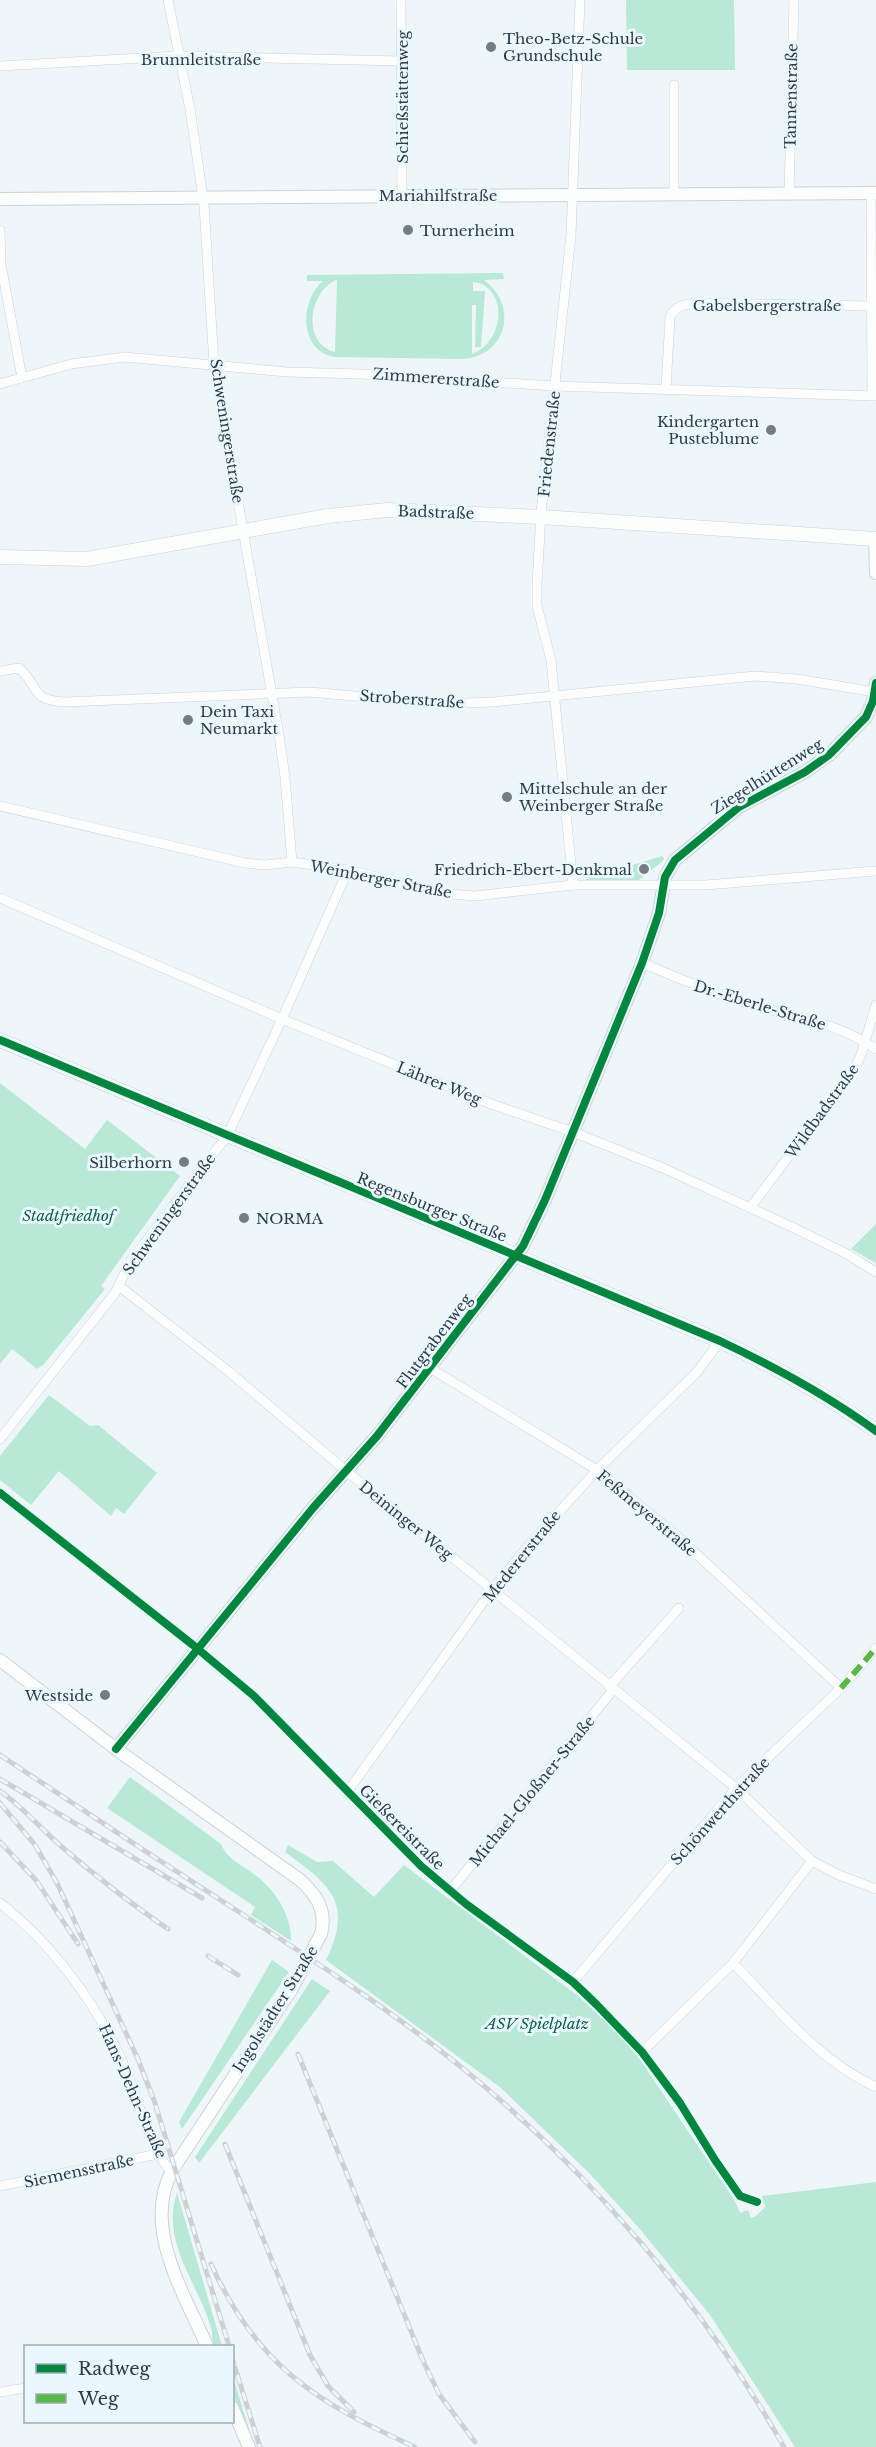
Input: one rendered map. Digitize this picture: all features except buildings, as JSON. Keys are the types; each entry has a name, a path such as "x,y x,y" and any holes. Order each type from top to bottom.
{"main road":[{"name":"Badstraße","path":"0,558 87,559 328,516 377,511 541,517 875,538"},
{"name":"Regensburger Straße","path":"0,1040 720,1341 795,1378 832,1400 876,1431"}],"street":[{"name":"Schweningerstraße","path":"168,0 190,109 203,197 212,292 214,364 284,767 292,862"},
{"name":"Schießstättenweg","path":"401,0 402,195"},
{"name":"Friedenstraße","path":"573,885 551,660 537,606 541,517 574,195 580,0"},
{"name":"Tannenstraße","path":"789,193 794,0"},
{"name":"Brunnleitstraße","path":"0,66 178,56 402,61"},
{"path":"674,86 674,194"},
{"name":"Mariahilfstraße","path":"0,199 873,193"},
{"path":"873,193 871,306 874,396"},
{"path":"0,230 1,265 22,378"},
{"name":"Gabelsbergerstraße","path":"666,389 670,317 673,310 679,306 697,303 871,306"},
{"name":"Zimmererstraße","path":"0,384 72,364 124,357 286,372 361,374 555,386 874,396"},
{"path":"875,538 876,573"},
{"name":"Stroberstraße","path":"0,671 19,668 39,696 48,701 65,702 310,692 441,704 492,702 755,676 875,688"},
{"name":"Ziegelhüttenweg","path":"663,885 666,874 675,860 725,816 805,772 829,755 866,717 875,688"},
{"name":"Weinberger Straße","path":"0,806 255,865 292,862 348,870 465,896 573,885 706,885 876,871"},
{"name":"Schweningerstraße","path":"0,1439 119,1286 130,1263 227,1136 348,870"},
{"name":"Flutgrabenweg","path":"116,1749 377,1436 515,1256 535,1223 642,963 659,913 663,885"},
{"name":"Lährer Weg","path":"0,898 282,1019 494,1105 573,1132 663,1168 847,1254 876,1272"},
{"name":"Dr.-Eberle-Straße","path":"642,963 739,1001 823,1024 876,1049"},
{"name":"Wildbadstraße","path":"750,1208 856,1066 876,1005"},
{"name":"Deininger Weg","path":"119,1286 227,1370 346,1471 736,1788 812,1861 876,1889"},
{"name":"Medererstraße","path":"348,1791 492,1590 564,1504 697,1372 720,1341"},
{"name":"Feßmeyerstraße","path":"430,1368 597,1470 677,1536 841,1688"},
{"name":"Gießereistraße","path":"0,1493 199,1649 278,1718 421,1866 450,1891 573,1982 642,2052 681,2104 740,2196 757,2202"},
{"path":"611,1688 679,1608"},
{"name":"Schönwerthstraße","path":"573,1982 736,1788 841,1688 876,1648"},
{"name":"Ingolstädter Straße","path":"0,1660 116,1749 300,1880 309,1888 320,1905 324,1920 321,1934 291,1990 171,2171 162,2194 160,2211 162,2232 206,2345"},
{"name":"Michael-Gloßner-Straße","path":"450,1891 611,1688"},
{"path":"642,2052 733,1963 812,1861"},
{"name":"Hans-Dehn-Straße","path":"0,1903 37,1938 94,2008 125,2068 158,2154 171,2171"},
{"path":"733,1963 834,2062 876,2087"},
{"name":"Siemensstraße","path":"0,2186 158,2154"},
{"path":"0,2392 24,2388"},
{"path":"234,2411 249,2447"}],"green space":[{"path":"626,0 734,0 735,70 627,70"},
{"path":"503,273 504,279 484,280 495,290 502,303 503,328 498,340 489,349 477,356 462,359 334,357 322,353 314,345 309,335 306,324 310,300 315,289 323,281 307,281 307,275","holes":["337,281 335,352 324,347 317,339 313,328 313,317 320,295","473,282 485,286 493,293 498,315 491,338 483,348 472,354 472,305 476,305 475,347 481,347 485,291 473,291"]},
{"path":"662,856 663,861 639,880 584,880"},
{"name":"Stadtfriedhof","path":"0,1083 85,1149 107,1120 180,1176 101,1286 105,1289 44,1364 37,1369 12,1349 0,1364"},
{"path":"876,1224 876,1263 851,1249"},
{"path":"49,1395 90,1426 98,1425 157,1473 124,1514 116,1508 111,1516 59,1471 31,1505 0,1480 0,1456"},
{"path":"130,1777 221,1844 232,1859 266,1884 286,1914 291,1941 251,1915 255,1907 107,1808"},
{"name":"ASV Spielplatz","path":"288,1845 317,1862 333,1861 374,1897 404,1865 578,1996 618,2033 641,2061 735,2201 740,2213 748,2210 751,2218 756,2216 765,2207 762,2196 876,2182 876,2447 795,2447 710,2315 639,2228 590,2174 501,2088 326,1960 338,1923 337,1909 325,1885 285,1852"},
{"path":"272,1960 289,1972 182,2129 179,2122"},
{"path":"312,1979 330,1991 199,2163 195,2157"},
{"path":"177,2193 222,2345 213,2345 212,2330 177,2245 173,2228 173,2211"},
{"path":"234,2380 253,2442 234,2395"}],"railway":[{"path":"0,1755 353,1987 439,2049 513,2111 601,2198 642,2244 718,2343 784,2447"},
{"path":"0,1779 202,1898"},
{"path":"0,1791 88,1869 168,1929"},
{"path":"0,1803 35,1845 57,1883 137,2057 154,2100 229,2345"},
{"path":"0,1842 36,1880 78,1944"},
{"path":"208,1956 238,1975"},
{"path":"298,2054 424,2363 439,2394 475,2442"},
{"path":"225,2144 310,2355 328,2386 354,2412"},
{"path":"211,2264 248,2329 270,2355 294,2377 320,2397 348,2414 415,2447"},
{"path":"234,2364 260,2447"}],"marked path":[{"path":"841,1688 876,1648"}],"cycle path":[{"path":"116,1749 313,1508 377,1436 523,1246 545,1200 642,963 659,913 665,877 675,860 739,807 805,772 829,755 866,717 873,701 876,683"},
{"path":"0,1040 720,1341 800,1382 839,1405 876,1431"},
{"path":"0,1493 254,1696 421,1866 466,1904 573,1982 642,2052 680,2103 740,2196 757,2202"}],"place":[{"name":"Theo-Betz-Schule Grundschule","path":"491,47"},
{"name":"Turnerheim","path":"408,230"},
{"name":"Kindergarten Pusteblume","path":"771,430"},
{"name":"Dein Taxi Neumarkt","path":"188,720"},
{"name":"Mittelschule an der Weinberger Straße","path":"507,797"},
{"name":"Friedrich-Ebert-Denkmal","path":"644,869"},
{"name":"Silberhorn","path":"184,1162"},
{"name":"NORMA","path":"244,1218"},
{"name":"Westside","path":"105,1695"}]}
